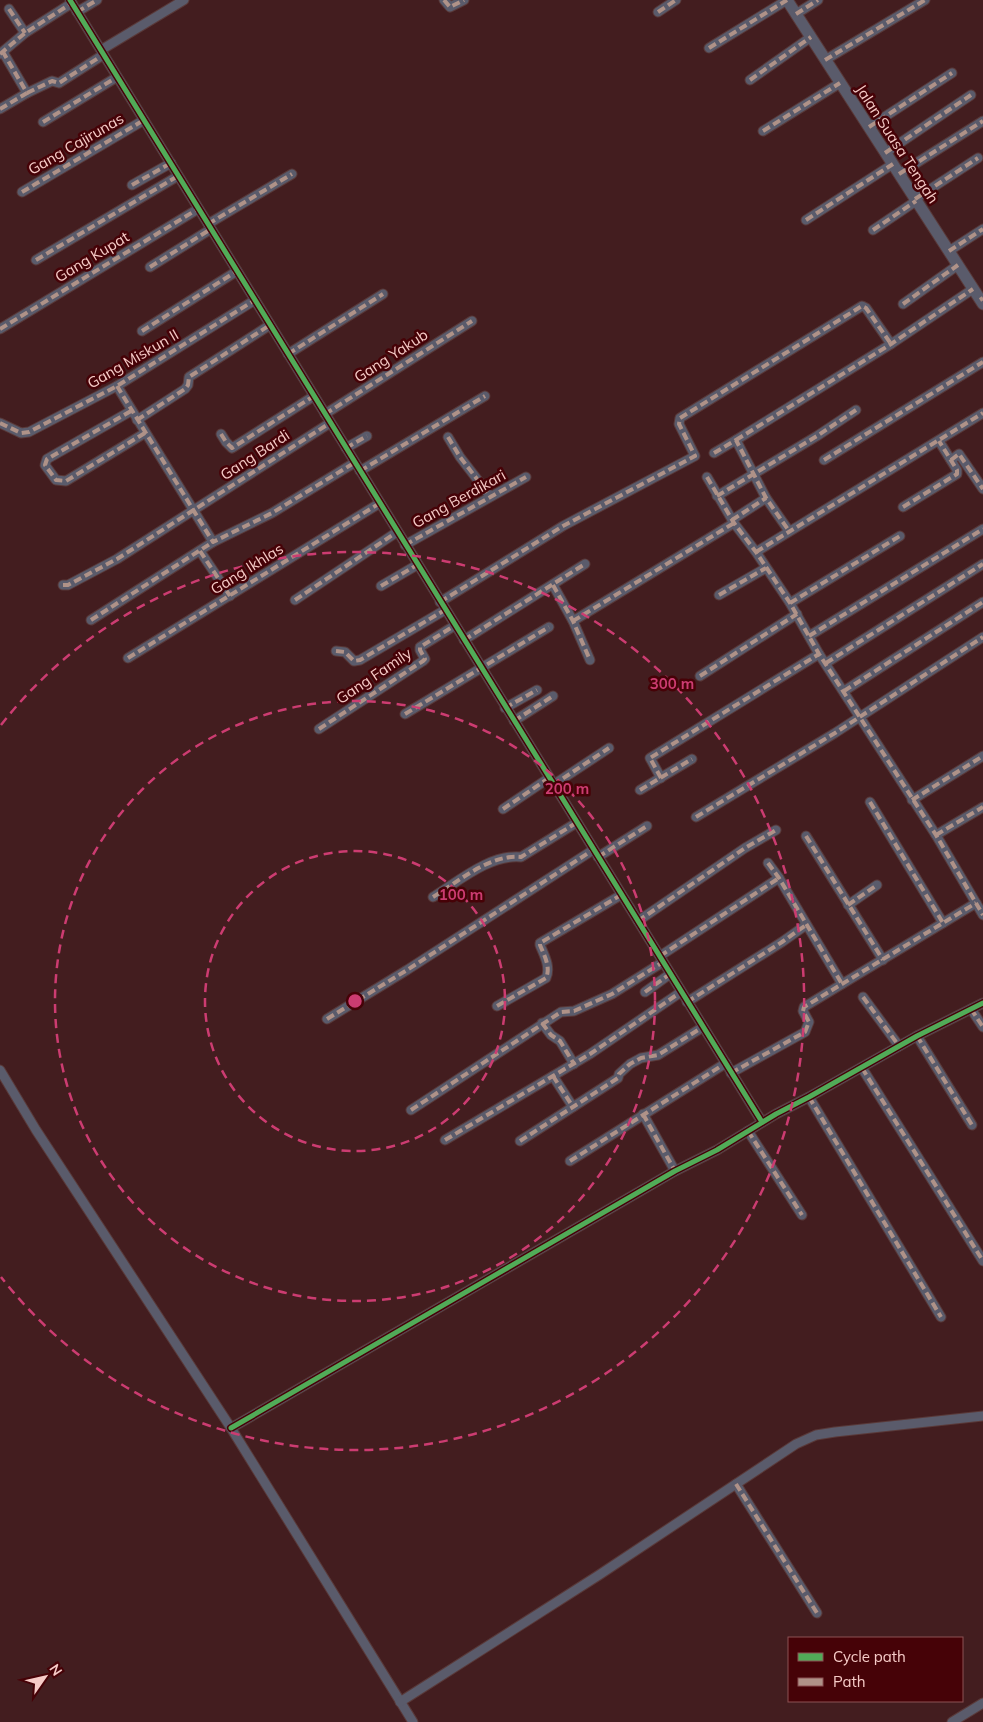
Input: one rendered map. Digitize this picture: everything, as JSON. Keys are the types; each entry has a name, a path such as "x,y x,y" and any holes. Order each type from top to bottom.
{"street":[{"path":"77,12 97,0"},
{"path":"0,109 52,81 58,83 102,52 184,0"},
{"path":"447,4 464,0"},
{"path":"658,12 676,0"},
{"path":"709,48 787,0"},
{"name":"Jalan Suasa Tengah","path":"787,0 982,301"},
{"path":"796,14 818,0"},
{"path":"826,60 925,0"},
{"path":"27,93 1,53 25,33 71,1 454,626 762,1122"},
{"path":"9,10 25,33"},
{"path":"750,80 811,37"},
{"path":"869,127 952,73"},
{"path":"43,122 117,77"},
{"path":"763,131 840,83"},
{"path":"885,153 970,94"},
{"name":"Gang Cajirunas","path":"22,192 144,120"},
{"path":"806,220 983,121"},
{"path":"874,230 978,158"},
{"path":"132,185 171,163"},
{"path":"150,267 209,226 292,174"},
{"path":"36,260 49,251 92,229 178,176"},
{"name":"Gang Kupat","path":"0,329 198,208"},
{"path":"949,251 983,229"},
{"path":"903,304 958,265"},
{"path":"142,332 237,271"},
{"path":"714,453 891,344 973,289"},
{"path":"288,354 383,294"},
{"name":"Gang Miskun II","path":"0,423 21,432 29,432 117,386 255,300"},
{"path":"336,651 345,652 354,661 360,660 563,526 695,456 679,424 680,418 862,306 866,308 891,344"},
{"name":"Gang Yakub","path":"325,414 472,321"},
{"path":"137,420 186,387 189,377 270,325"},
{"path":"824,460 983,362"},
{"path":"117,386 130,411 213,542"},
{"path":"221,434 232,448 314,396"},
{"path":"360,471 485,396"},
{"path":"717,496 817,436 856,410"},
{"path":"130,411 47,459 46,465 56,480 66,481 145,433"},
{"path":"756,552 983,413"},
{"name":"Gang Bardi","path":"63,585 68,585 117,559 330,423"},
{"path":"346,448 367,436"},
{"path":"448,437 460,457 490,496"},
{"path":"736,440 766,498 789,531"},
{"path":"903,507 957,474 957,470 939,441"},
{"path":"951,460 958,454 983,489"},
{"path":"91,620 213,542 272,512 354,462"},
{"name":"Gang Berdikari","path":"405,545 526,477"},
{"path":"707,477 733,522 756,552 797,614 819,654 936,835 983,915"},
{"path":"573,621 733,522 766,498"},
{"name":"Gang Ikhlas","path":"128,658 380,503"},
{"path":"809,636 983,529"},
{"path":"295,600 397,532"},
{"path":"790,603 900,536"},
{"path":"200,551 230,596"},
{"path":"464,640 585,564"},
{"path":"826,663 983,564"},
{"path":"381,586 417,565"},
{"path":"719,596 766,568"},
{"path":"553,584 573,621 590,660"},
{"path":"844,691 983,602"},
{"path":"700,676 797,614"},
{"name":"Gang Family","path":"319,729 425,659 420,647 454,626"},
{"path":"405,714 549,627"},
{"path":"696,817 835,733 983,637"},
{"path":"661,778 650,758 819,654"},
{"path":"505,708 537,690"},
{"path":"514,721 553,696"},
{"path":"503,809 609,748"},
{"path":"912,800 983,756"},
{"path":"640,790 692,759"},
{"path":"870,802 943,923"},
{"path":"936,835 983,807"},
{"path":"433,897 486,865 512,856 521,857 576,823"},
{"path":"327,1020 596,854 647,826"},
{"path":"638,921 745,848 776,830"},
{"path":"806,836 883,960"},
{"path":"768,863 779,878 842,984"},
{"path":"411,1110 561,1012 574,1010 612,994 779,878"},
{"path":"848,905 877,885"},
{"path":"497,1006 546,978 548,972 547,963 540,943 621,895"},
{"path":"731,1072 805,1032 809,1022 803,1011 804,1007 976,903"},
{"path":"687,1002 806,925"},
{"path":"645,992 670,974"},
{"path":"444,1140 574,1064 681,992"},
{"path":"864,997 899,1046"},
{"path":"231,1428 675,1171 717,1150 762,1122 917,1036 983,1002"},
{"path":"971,1009 983,1028"},
{"path":"542,1023 560,1041 574,1064"},
{"path":"520,1141 618,1078 618,1074 630,1064 641,1058 658,1055 703,1027"},
{"path":"917,1036 972,1124"},
{"path":"570,1161 726,1063"},
{"path":"862,1068 983,1261"},
{"path":"0,1070 36,1130 231,1428 412,1722"},
{"path":"553,1076 573,1107"},
{"path":"809,1097 941,1317"},
{"path":"643,1114 675,1171"},
{"path":"748,1131 802,1215"},
{"path":"400,1702 591,1580 796,1444 816,1436 983,1416"},
{"path":"736,1484 817,1613"},
{"path":"952,1722 983,1703"}],"marked path":[{"path":"77,12 97,0"},
{"path":"444,0 450,7 464,0"},
{"path":"658,12 676,0"},
{"path":"709,48 787,0"},
{"path":"796,14 818,0"},
{"path":"825,60 925,0"},
{"path":"0,54 25,33 72,3"},
{"path":"9,9 25,33"},
{"path":"750,80 811,37"},
{"path":"0,109 27,93 3,52"},
{"path":"27,93 52,81 59,83 103,55"},
{"path":"869,127 952,73"},
{"path":"43,122 117,77"},
{"path":"763,131 840,83"},
{"path":"885,153 971,95"},
{"path":"22,192 144,120"},
{"path":"899,174 983,121"},
{"path":"915,199 978,158"},
{"path":"132,185 171,163"},
{"path":"806,220 893,164"},
{"path":"208,224 292,174"},
{"path":"36,260 178,176"},
{"path":"873,230 916,201"},
{"path":"0,329 198,209"},
{"path":"150,267 211,229"},
{"path":"949,251 983,229"},
{"path":"903,304 958,265"},
{"path":"142,331 237,271"},
{"path":"736,440 891,344 973,289"},
{"path":"288,354 383,294"},
{"path":"0,423 21,433 29,432 117,386 255,300"},
{"path":"440,602 563,526 695,456 679,424 680,418 862,306 866,308 891,344"},
{"path":"325,414 472,321"},
{"path":"137,420 185,389 188,385 189,377 270,325"},
{"path":"824,460 983,362"},
{"path":"117,386 213,542 272,513 354,463"},
{"path":"221,434 232,448 314,396"},
{"path":"360,471 485,396"},
{"path":"717,496 817,436 856,410"},
{"path":"131,411 47,459 45,465 56,480 66,481 145,433"},
{"path":"756,552 983,413"},
{"path":"63,585 68,585 117,559 330,423"},
{"path":"346,448 367,436"},
{"path":"448,437 460,457 490,496"},
{"path":"714,453 736,440 766,498 789,531"},
{"path":"903,507 957,474 957,470 939,441"},
{"path":"951,460 959,454 983,489"},
{"path":"405,545 526,477"},
{"path":"707,477 734,523 790,603 819,654 936,835 983,915"},
{"path":"732,520 766,498"},
{"path":"128,658 380,503"},
{"path":"573,621 734,523"},
{"path":"809,636 983,529"},
{"path":"295,600 397,532"},
{"path":"790,603 900,536"},
{"path":"91,620 213,542"},
{"path":"200,551 230,596"},
{"path":"464,640 585,564"},
{"path":"826,663 983,564"},
{"path":"381,586 417,565"},
{"path":"719,595 766,568"},
{"path":"553,585 573,621 590,660"},
{"path":"844,691 983,602"},
{"path":"336,651 345,652 354,661 360,660 445,610"},
{"path":"700,676 797,614"},
{"path":"319,729 423,661 425,659 420,647 454,626"},
{"path":"405,714 549,627"},
{"path":"696,817 835,733 983,637"},
{"path":"661,778 650,758 819,654"},
{"path":"505,708 537,690"},
{"path":"514,721 553,696"},
{"path":"553,785 609,748"},
{"path":"912,800 983,756"},
{"path":"640,790 692,759"},
{"path":"503,809 549,778"},
{"path":"870,802 943,923"},
{"path":"936,835 983,807"},
{"path":"433,897 486,864 509,857 521,857 576,823"},
{"path":"598,857 647,826"},
{"path":"638,921 745,848 776,830"},
{"path":"806,836 883,960"},
{"path":"327,1019 407,970 593,850"},
{"path":"768,863 779,878 842,984"},
{"path":"660,956 779,878"},
{"path":"848,905 877,885"},
{"path":"497,1006 546,978 548,970 540,943 621,895"},
{"path":"731,1073 805,1032 809,1022 803,1011 804,1007 976,903"},
{"path":"687,1002 806,925"},
{"path":"411,1110 561,1012 574,1011 612,994 663,962"},
{"path":"645,992 670,974"},
{"path":"445,1140 590,1054 681,992"},
{"path":"863,997 899,1046"},
{"path":"971,1009 983,1027"},
{"path":"542,1023 551,1035 560,1041 574,1064"},
{"path":"520,1141 618,1078 619,1074 630,1064 641,1058 658,1055 703,1027"},
{"path":"917,1036 972,1125"},
{"path":"570,1161 726,1063"},
{"path":"862,1068 983,1261"},
{"path":"553,1076 573,1107"},
{"path":"809,1097 941,1317"},
{"path":"643,1114 675,1171"},
{"path":"748,1131 802,1215"},
{"path":"736,1484 817,1613"}],"cycle path":[{"path":"70,0 762,1122"},
{"path":"231,1428 675,1171 717,1150 776,1114 917,1036 983,1003"}]}
